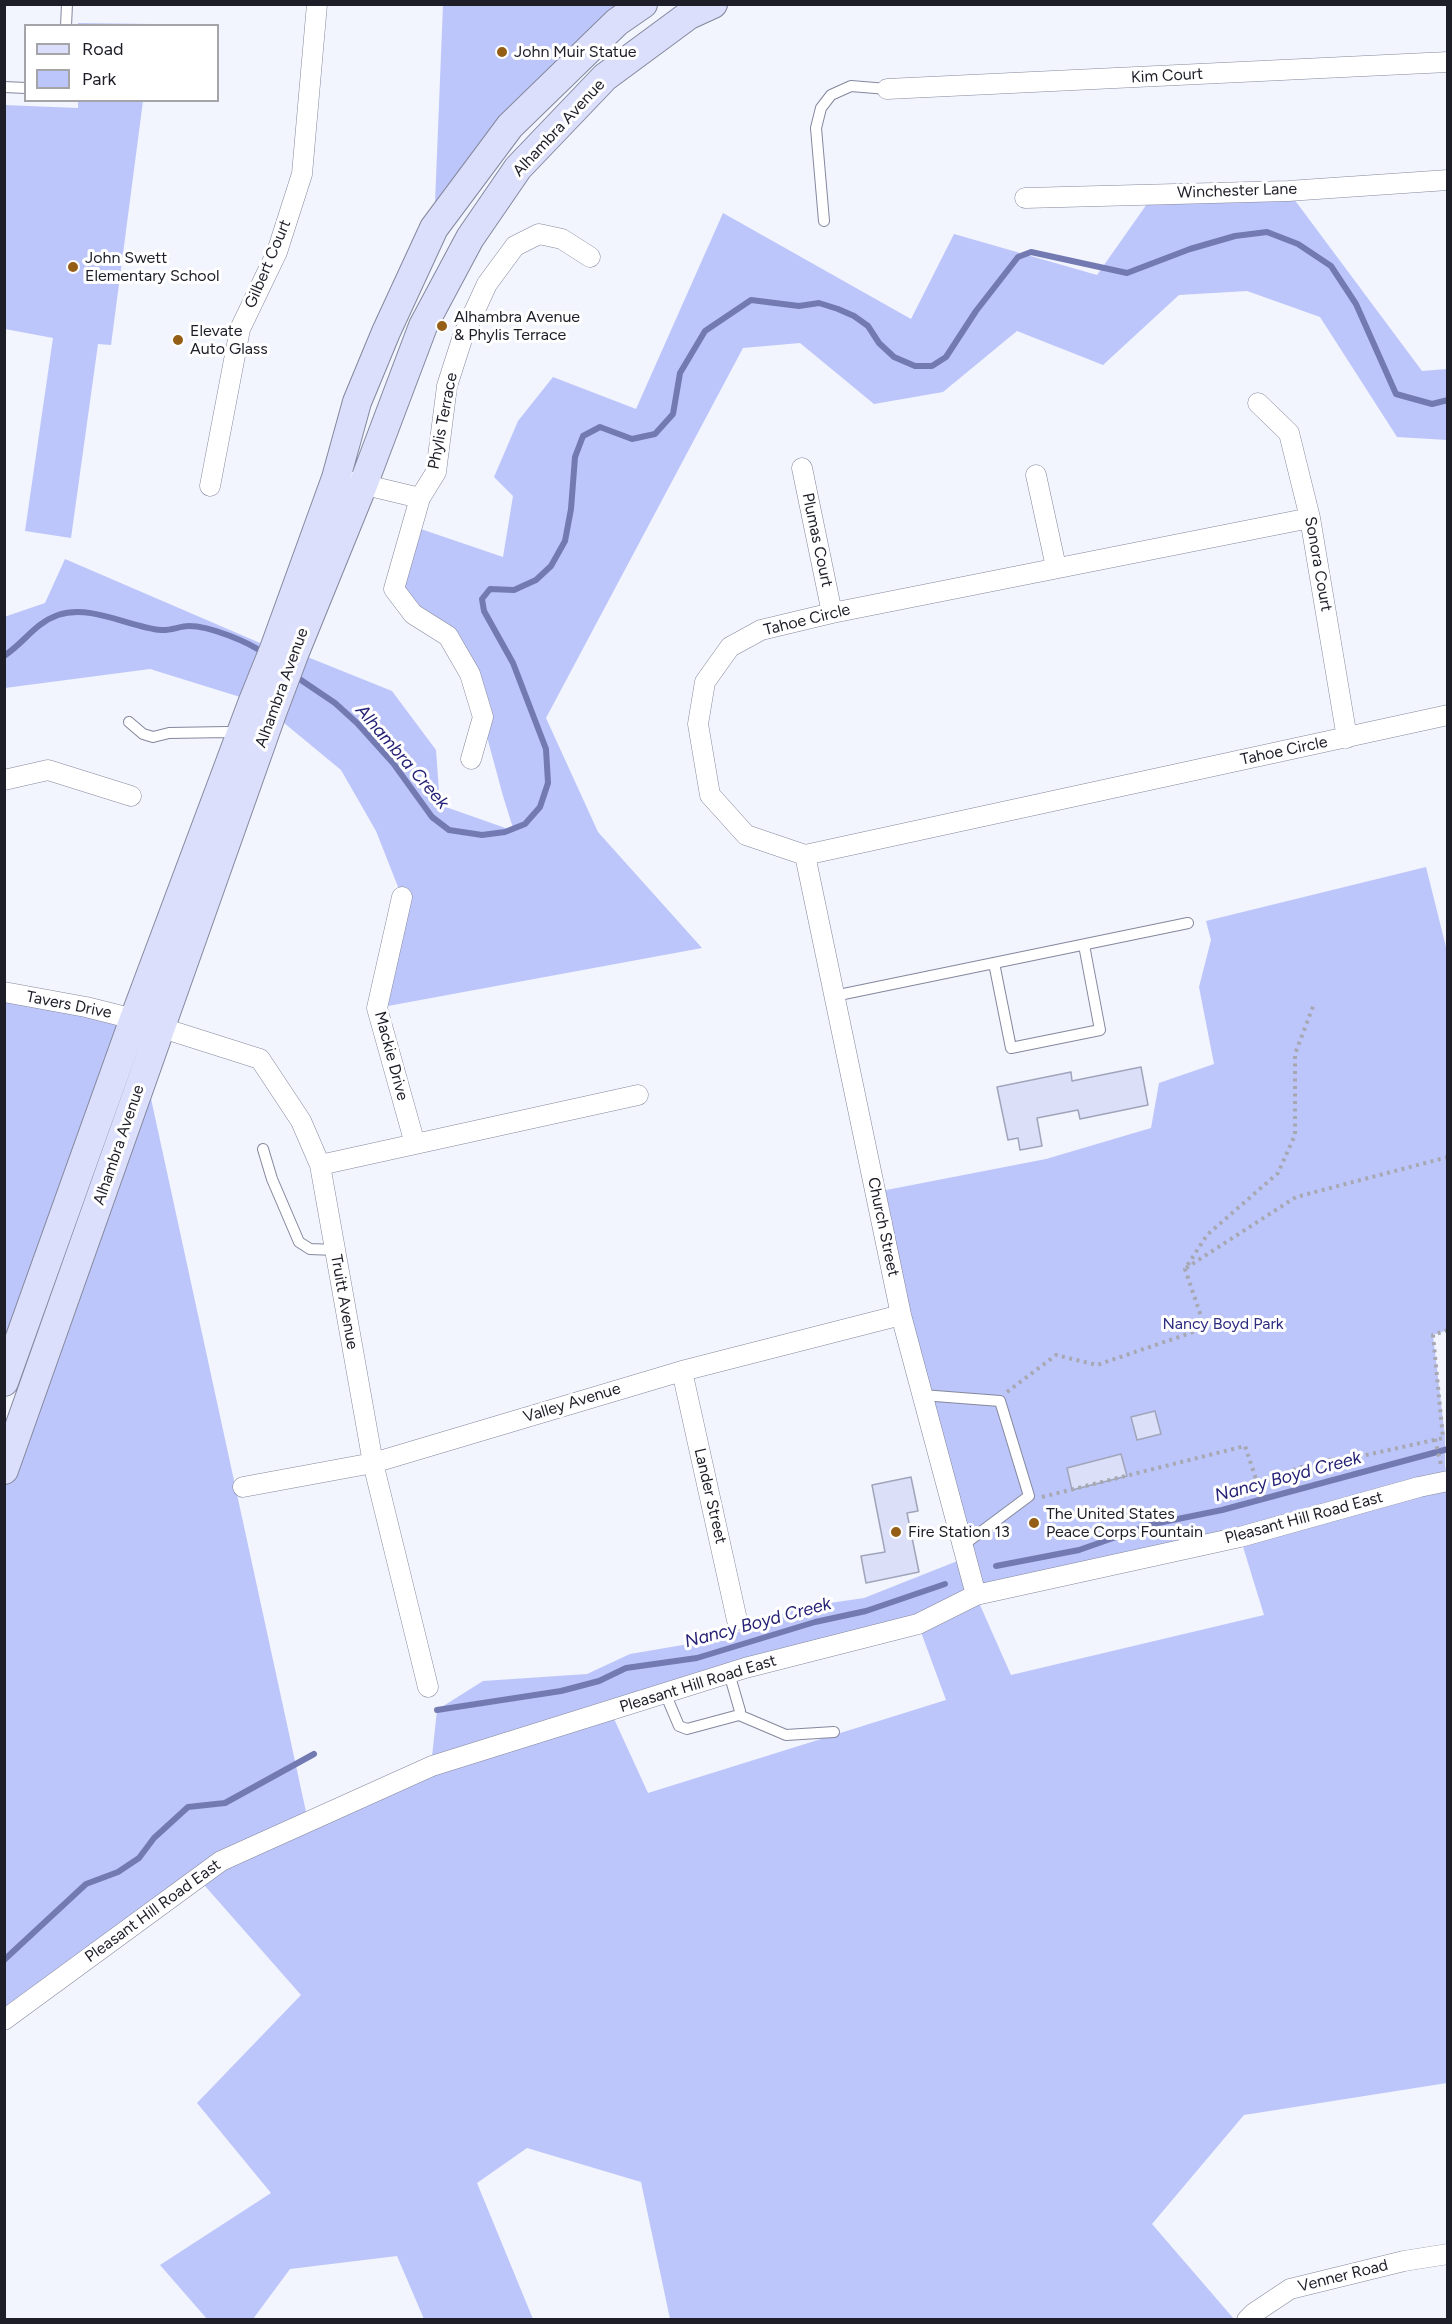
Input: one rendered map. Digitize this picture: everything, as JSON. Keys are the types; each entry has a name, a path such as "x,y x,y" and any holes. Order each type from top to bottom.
{"main road":[{"name":"Alhambra Avenue","path":"285,650 357,402 386,332 434,228 510,126 610,13 643,4"},
{"name":"Alhambra Avenue","path":"4,1470 160,1028 262,707 285,650 363,485 423,326 470,238 518,168 605,77 689,15 713,4"},
{"path":"610,13 640,51"},
{"name":"Alhambra Avenue","path":"4,1382 134,1019 250,741"}],"street":[{"name":"Gilbert Court","path":"210,486 240,329 277,252 302,174 317,4"},
{"name":"Kim Court","path":"888,89 1448,62"},
{"name":"Winchester Lane","path":"1025,198 1288,191 1448,180"},
{"name":"Phylis Terrace","path":"420,498 436,472 447,386 463,336 487,284 515,246 539,234 561,239 590,257"},
{"name":"Sonora Court","path":"1258,403 1289,434 1310,518 1347,738"},
{"name":"Plumas Court","path":"802,468 832,613"},
{"path":"1036,475 1056,567"},
{"path":"336,478 420,498 394,589 413,615 448,636 470,674 483,717 471,759"},
{"name":"Tahoe Circle","path":"1310,518 1056,567 761,630 730,647 705,682 698,724 710,795 746,836 804,855 1347,738 1448,714"},
{"path":"4,780 48,770 131,796"},
{"name":"Church Street","path":"804,855 901,1315 976,1595"},
{"name":"Mackie Drive","path":"402,897 376,1008 415,1143"},
{"name":"Tavers Drive","path":"4,992 86,1007 134,1019"},
{"name":"Truitt Avenue","path":"134,1019 260,1059 302,1121 320,1165 373,1463 428,1687"},
{"path":"320,1165 638,1095"},
{"name":"Valley Avenue","path":"243,1487 373,1463 682,1371 901,1315"},
{"name":"Lander Street","path":"682,1371 737,1620"},
{"name":"Pleasant Hill Road East","path":"4,2020 221,1861 432,1766 729,1673 918,1624 976,1595 1240,1537 1419,1486 1446,1481"},
{"name":"Venner Road","path":"1247,2319 1290,2289 1404,2261 1448,2254"}],"lane":[{"path":"66,24 67,4"},
{"path":"825,221 816,128 821,108 831,95 851,86 888,89"},
{"path":"4,87 24,88"},
{"path":"129,722 143,734 153,737 170,734 227,732 250,741"},
{"path":"834,996 1188,923"},
{"path":"994,963 1011,1048 1100,1030 1084,945"},
{"path":"263,1149 272,1179 299,1242 310,1249 335,1250"},
{"path":"922,1395 1000,1401 1029,1496 962,1546"},
{"path":"729,1673 740,1711 739,1715"},
{"path":"665,1693 679,1726 687,1729 739,1715 786,1735 834,1732"}],"path":[{"path":"1185,1269 1207,1235 1278,1173 1295,1135 1294,1054 1314,1004"},
{"path":"1185,1269 1296,1197 1448,1158"},
{"path":"1004,1394 1056,1355 1097,1365 1205,1328 1185,1269"},
{"path":"1036,1488 1040,1498 1245,1446 1257,1482 1323,1460 1348,1459 1443,1438 1433,1335 1448,1330"},
{"path":"1435,1439 1446,1481"}],"green space":[{"path":"443,5 643,5 434,228"},
{"path":"78,23 153,24 78,24"},
{"path":"78,102 143,102 111,345 98,344 71,538 25,531 53,338 5,329 4,105 78,108"},
{"path":"1288,191 1422,371 1447,369 1447,440 1397,437 1320,317 1247,291 1179,295 1103,365 1017,331 943,392 874,404 800,343 743,348 546,718 598,832 702,948 377,1008 402,897 376,831 341,770 272,713 295,652 392,691 436,750 440,805 514,831 470,674 394,589 412,526 503,557 513,496 494,477 518,421 553,377 636,409 723,213 911,319 954,234 1097,275 1154,194"},
{"path":"65,559 274,649 253,701 150,669 5,688 4,617 45,603"},
{"name":"Nancy Boyd Park","path":"1426,867 1448,955 1448,1330 1433,1335 1445,1437 1445,1472 1448,1454 1447,2083 1244,2115 1152,2224 1234,2319 670,2319 641,2182 527,2148 477,2183 533,2319 424,2319 397,2256 290,2269 253,2319 207,2319 160,2265 271,2193 197,2103 301,1995 198,1878 5,2020 5,1470 145,1071 308,1821 431,1766 437,1710 483,1681 587,1674 630,1654 724,1638 796,1608 864,1598 965,1558 876,1192 1046,1159 1151,1128 1159,1083 1214,1064 1199,987 1211,940 1206,921","holes":["1240,1537 1264,1615 1011,1675 976,1596","918,1624 946,1700 648,1793 610,1710"]},
{"path":"5,992 134,1019 5,1382"}],"building":[{"path":"1141,1067 1148,1105 1080,1119 1078,1110 1037,1118 1042,1146 1020,1150 1018,1138 1008,1140 997,1087 1071,1072 1072,1081"},
{"path":"1155,1411 1161,1434 1137,1440 1131,1417"},
{"path":"1121,1454 1127,1476 1072,1490 1067,1468"},
{"name":"Fire Station 13","path":"911,1477 918,1511 907,1513 919,1572 866,1583 861,1556 885,1552 872,1485"}],"waterway":[{"name":"Alhambra Creek","path":"295,676 335,703 357,723 393,763 432,817 449,830 482,835 505,832 525,824 540,807 548,783 546,749 513,663 484,611 482,599 490,589 514,590 536,580 551,566 565,541 571,509 575,457 583,436 600,427 632,439 655,434 673,414 680,373 705,331 751,300 799,306 819,303 838,309 868,326 879,343 894,357 915,366 932,366 946,357 976,311 1018,257 1031,252 1127,273 1190,249 1235,236 1267,232 1298,244 1331,266 1356,304 1396,394 1432,404 1448,400"},
{"name":"Alhambra Creek","path":"4,656 43,623 58,615 71,612 97,614 161,630 198,627 239,640 265,654"},
{"name":"Nancy Boyd Creek","path":"996,1566 1079,1550 1153,1524 1222,1510 1448,1449"},
{"name":"Nancy Boyd Creek","path":"437,1710 561,1691 599,1681 626,1668 697,1658 815,1622 866,1611 945,1584"},
{"name":"Nancy Boyd Creek","path":"4,1960 86,1884 118,1872 139,1858 154,1838 188,1807 225,1803 314,1754"}],"place":[{"name":"John Muir Statue","path":"502,52"},
{"name":"John Swett Elementary School","path":"73,267"},
{"name":"Alhambra Avenue & Phylis Terrace","path":"442,326"},
{"name":"Elevate Auto Glass","path":"178,340"},
{"name":"The United States Peace Corps Fountain","path":"1034,1523"},
{"name":"Fire Station 13","path":"896,1532"}]}
